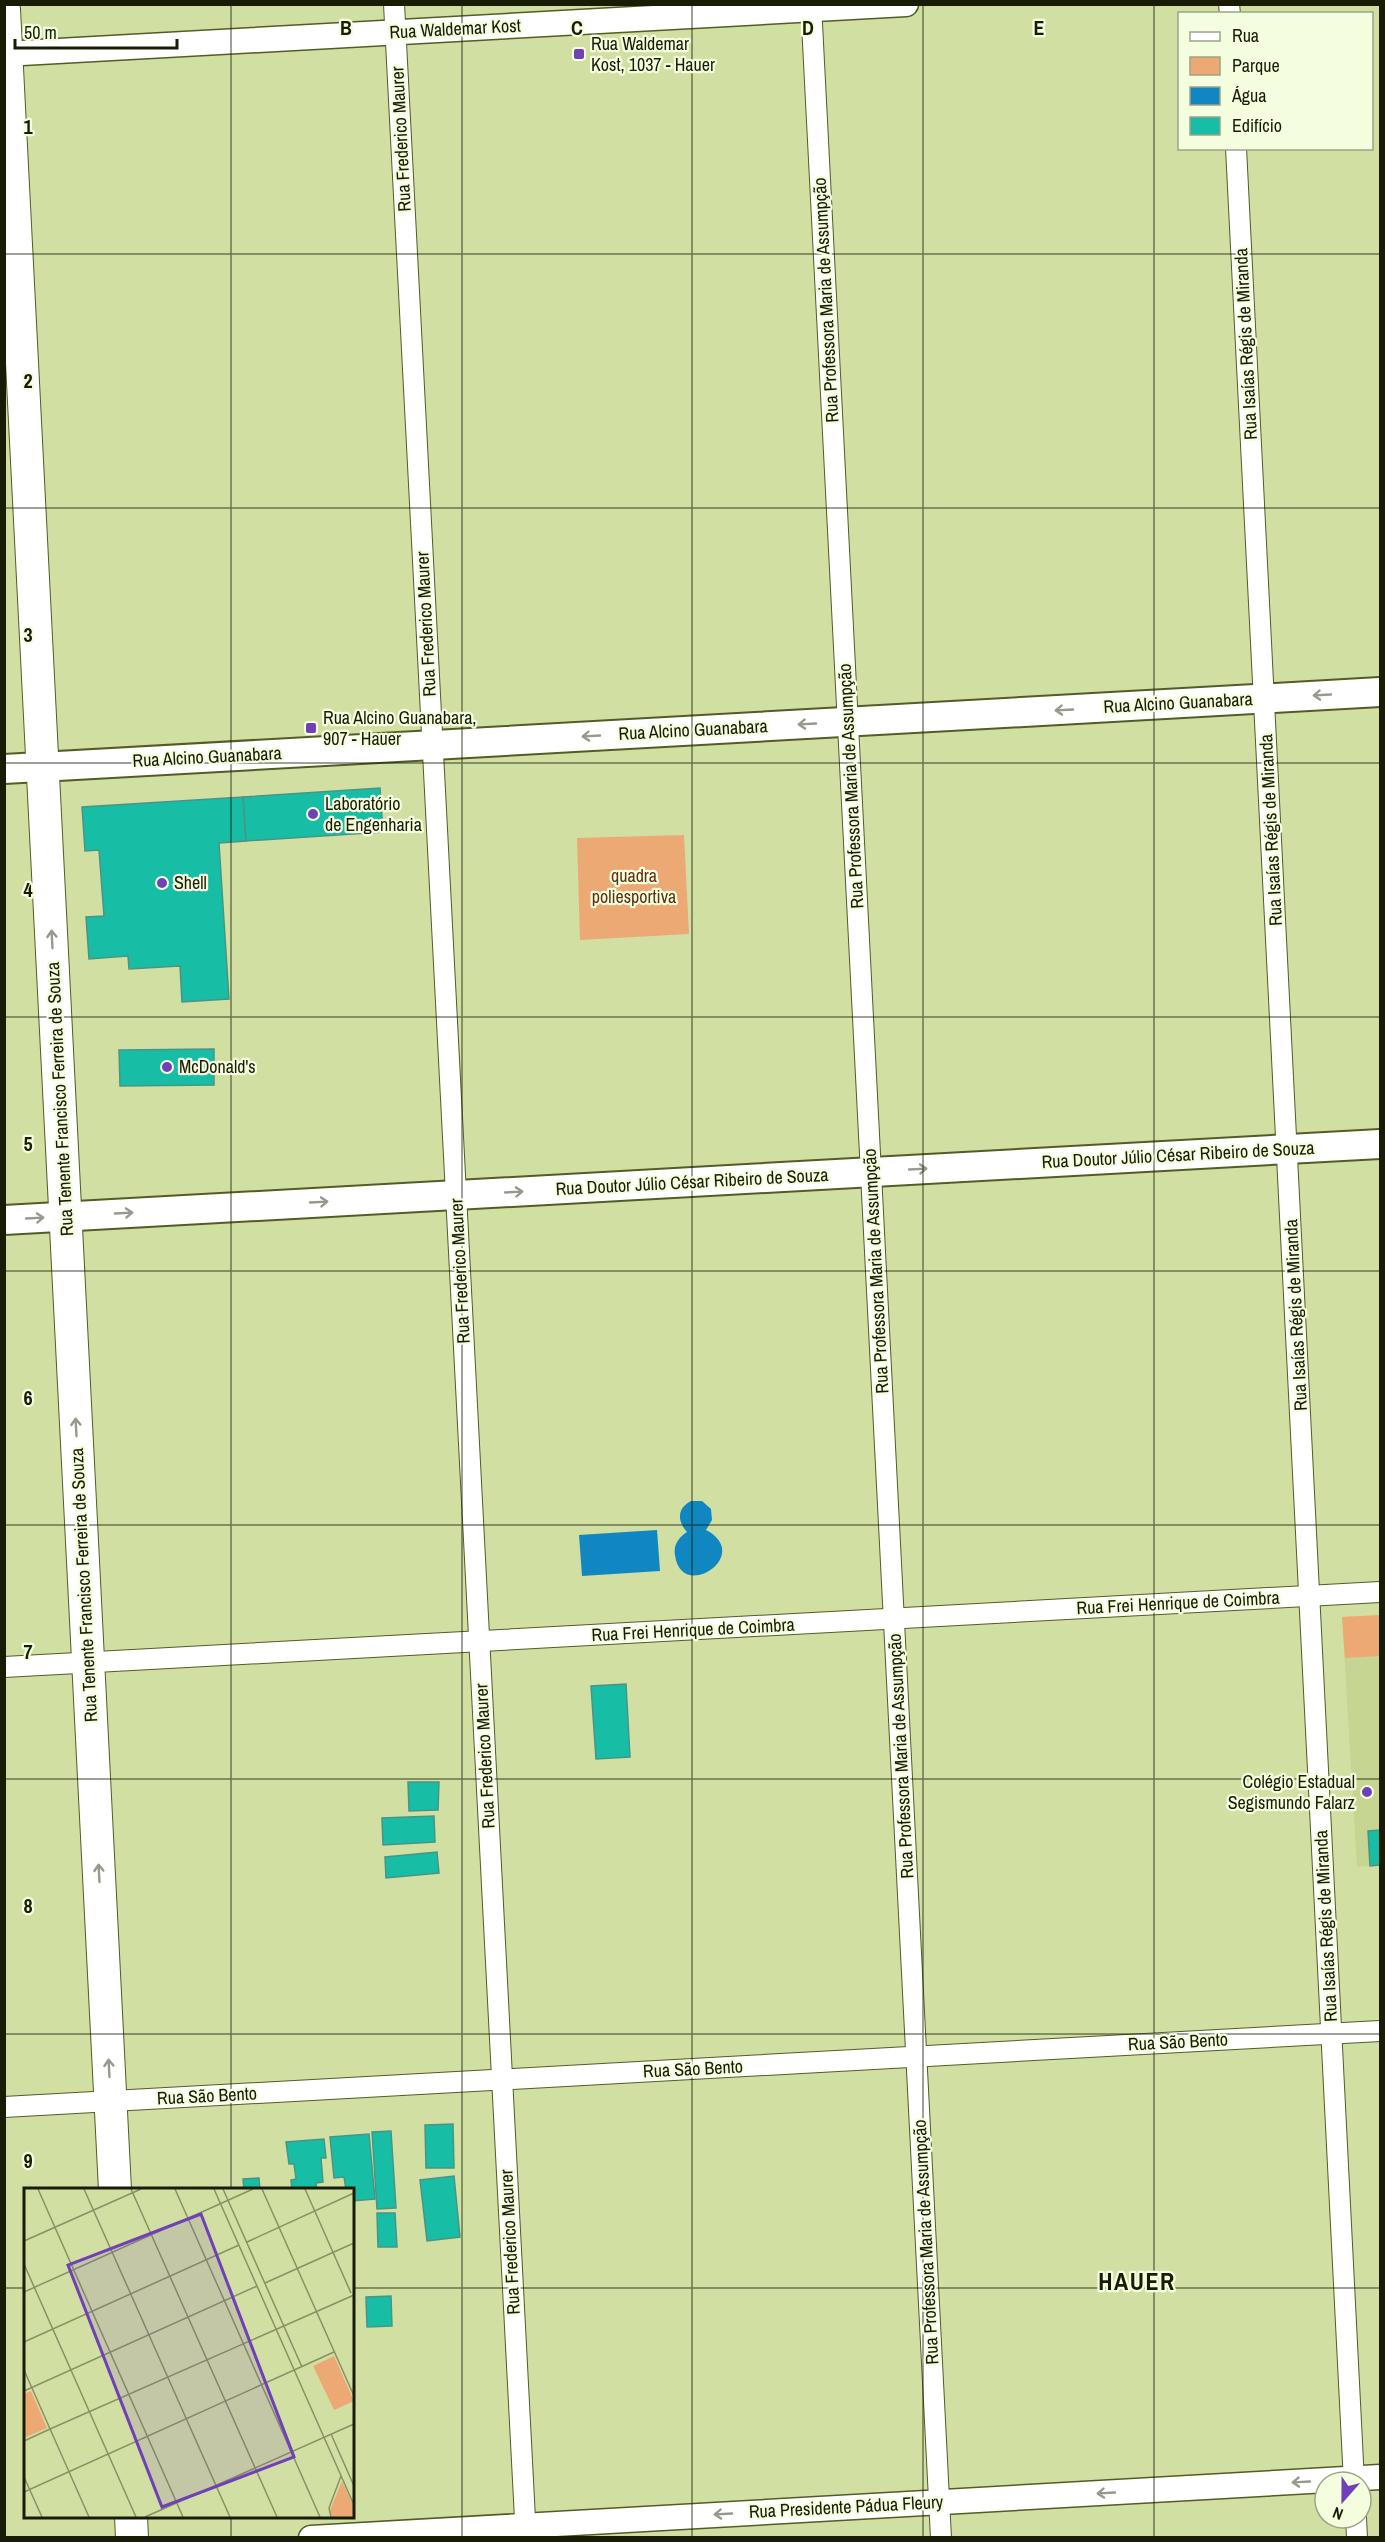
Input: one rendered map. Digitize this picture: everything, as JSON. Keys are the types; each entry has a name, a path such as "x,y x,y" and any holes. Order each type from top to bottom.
{"main road":[{"name":"Rua Tenente Francisco Ferreira de Souza","path":"4,9 115,2188"},
{"name":"Rua Alcino Guanabara","path":"4,769 1380,692"},
{"name":"Rua Doutor Júlio César Ribeiro de Souza","path":"4,1220 1380,1144"},
{"path":"131,2518 132,2538"}],"street":[{"name":"Rua Frederico Maurer","path":"394,4 526,2532"},
{"name":"Rua Waldemar Kost","path":"6,54 811,7 906,4"},
{"name":"Rua Professora Maria de Assumpção","path":"811,7 941,2538"},
{"name":"Rua Isaías Régis de Miranda","path":"1236,150 1353,2470"},
{"name":"Rua Frei Henrique de Coimbra","path":"4,1667 1380,1592"},
{"name":"Rua São Bento","path":"4,2107 1380,2031"},
{"name":"Rua Presidente Pádua Fleury","path":"311,2538 526,2532 939,2502 1313,2483"}],"shaded area":[{"name":"Colégio Estadual Segismundo Falarz","path":"1380,1615 1380,1865 1357,1867 1342,1617"}],"green space":[{"name":"quadra poliesportiva","path":"684,835 689,934 580,940 577,838"},
{"path":"1380,1615 1380,1656 1345,1658 1342,1617"}],"water":[{"path":"691,1501 702,1501 711,1509 712,1520 706,1530 719,1540 722,1551 719,1562 711,1570 700,1575 689,1575 680,1569 675,1555 677,1542 687,1532 681,1524 681,1511"},
{"path":"657,1530 660,1571 582,1576 579,1535"}],"building":[{"name":"Laboratório de Engenharia","path":"380,788 383,832 246,841 243,797"},
{"name":"Shell","path":"243,797 246,841 219,843 229,999 182,1002 180,966 129,969 128,956 89,959 86,917 104,916 99,850 85,851 82,807"},
{"name":"McDonald's","path":"214,1049 214,1085 120,1086 119,1050"},
{"path":"626,1684 630,1757 596,1759 591,1686"},
{"path":"408,1782 439,1782 438,1810 409,1811"},
{"path":"434,1816 435,1842 383,1845 382,1818"},
{"path":"1380,1830 1380,1865 1370,1866 1368,1831"},
{"path":"437,1852 439,1873 386,1878 385,1857"},
{"path":"453,2124 454,2168 426,2168 425,2125"},
{"path":"391,2131 396,2208 377,2209 372,2132"},
{"path":"369,2134 375,2199 354,2201 354,2188 346,2188 344,2177 334,2178 330,2137"},
{"path":"324,2139 326,2158 321,2158 323,2182 316,2183 317,2188 292,2188 291,2180 296,2179 294,2164 289,2164 286,2142"},
{"path":"454,2176 460,2237 427,2241 420,2180"},
{"path":"259,2178 260,2188 244,2188 243,2179"},
{"path":"377,2213 395,2213 397,2247 378,2247"},
{"path":"391,2296 392,2326 367,2327 366,2297"}],"place":[{"name":"Rua Waldemar Kost, 1037 - Hauer","path":"579,54"},
{"name":"Rua Alcino Guanabara, 907 - Hauer","path":"311,728"},
{"name":"Laboratório de Engenharia","path":"313,814"},
{"name":"Shell","path":"162,883"},
{"name":"McDonald's","path":"167,1067"},
{"name":"Colégio Estadual Segismundo Falarz","path":"1367,1792"}],"district":[{"name":"HAUER","path":"1137,2282"}]}
